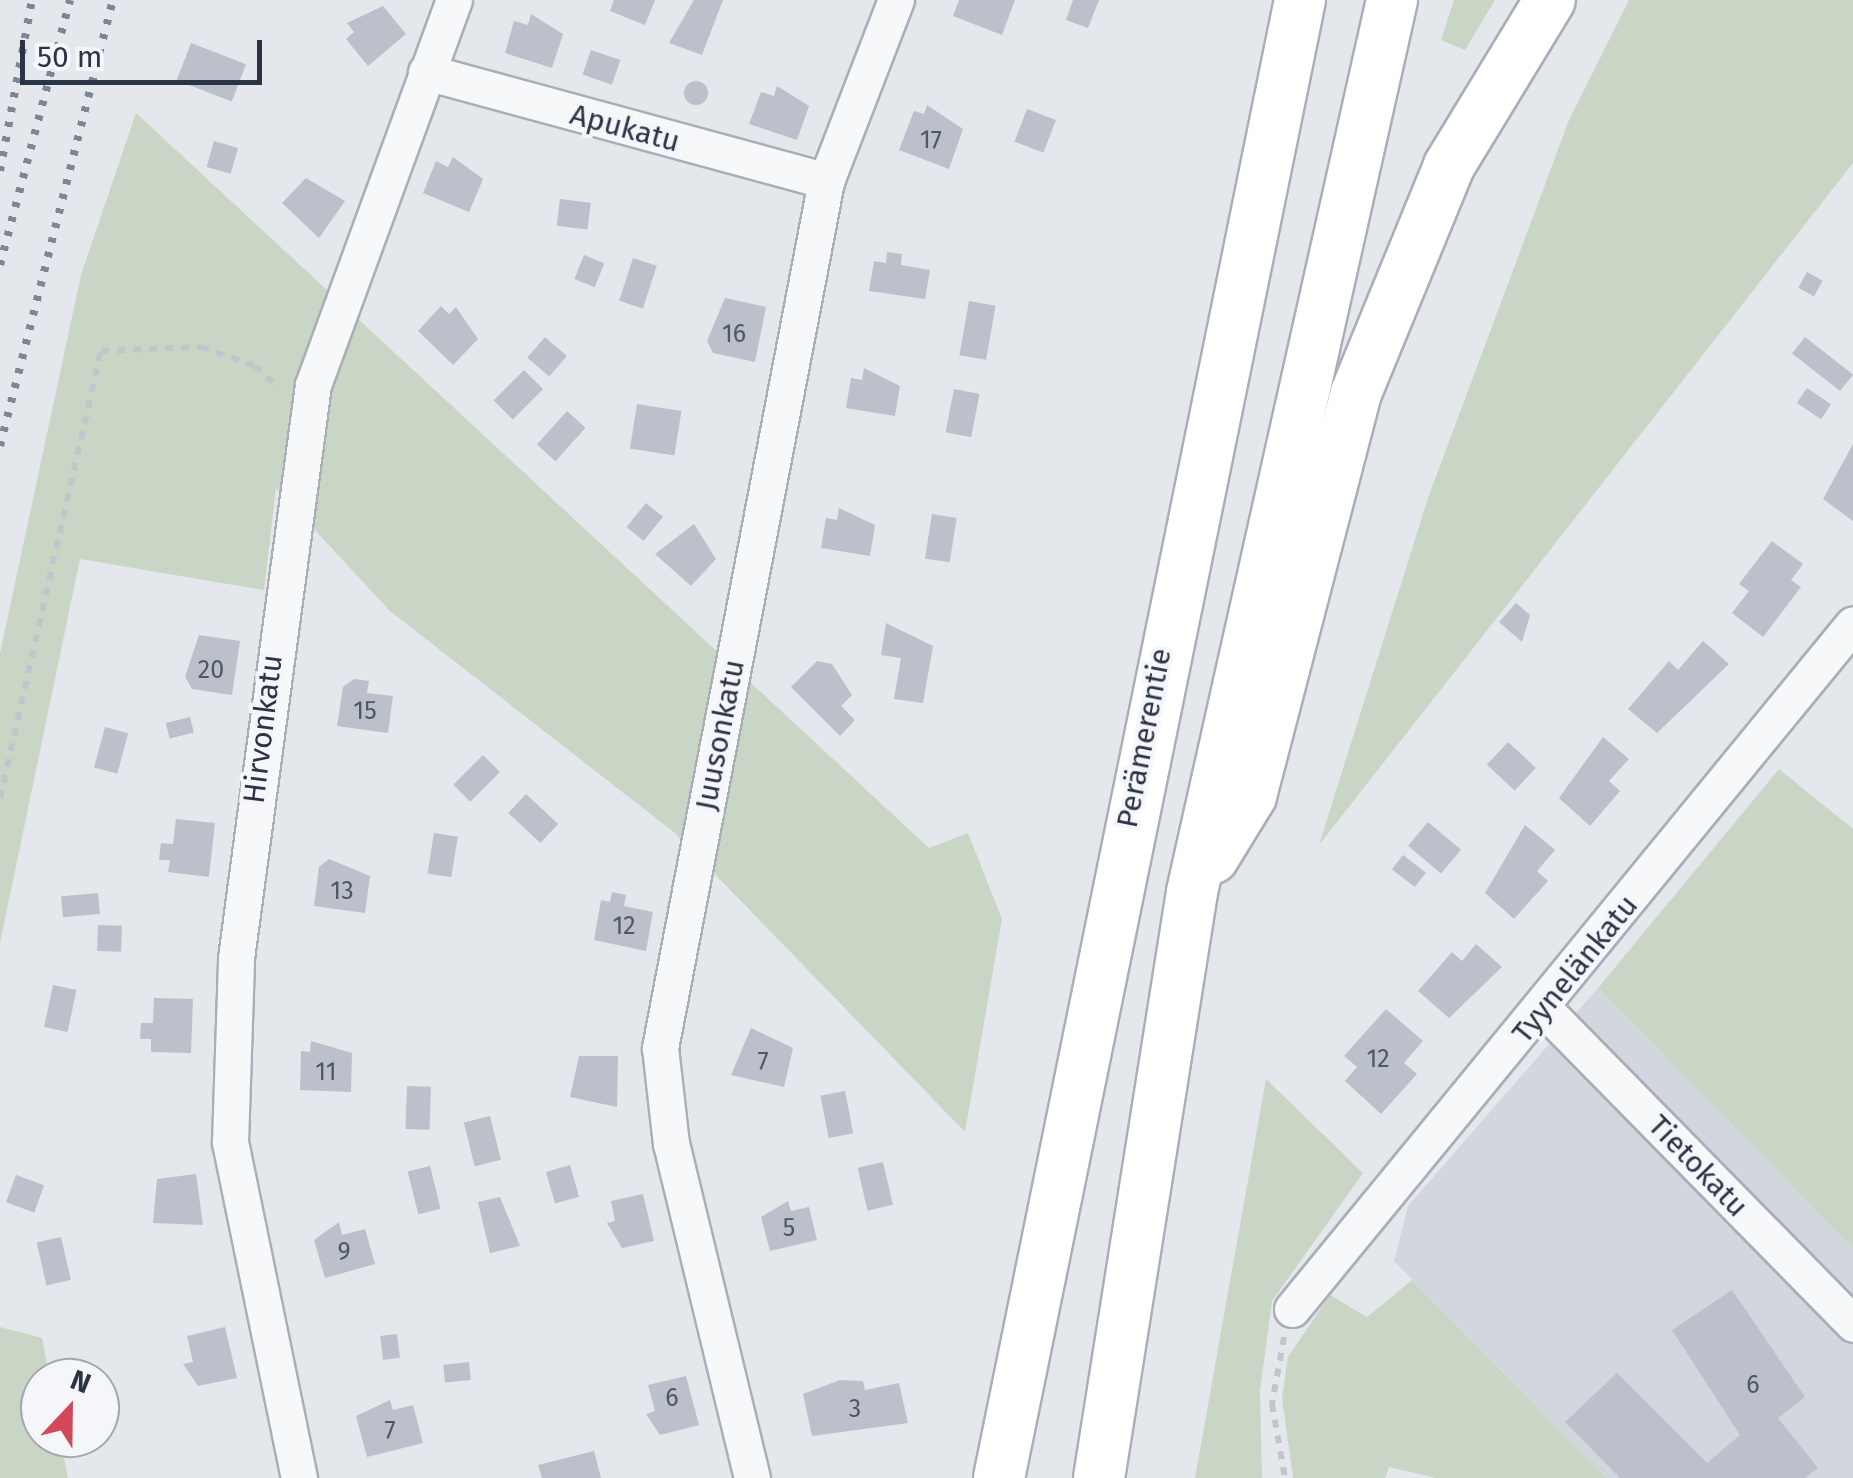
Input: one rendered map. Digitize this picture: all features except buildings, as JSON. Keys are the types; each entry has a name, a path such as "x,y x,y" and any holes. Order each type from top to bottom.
{"highway":[{"name":"Perämerentie","path":"998,1478 1300,0"},
{"path":"1099,1478 1192,892 1392,0"},
{"path":"1192,892 1251,796 1356,393 1449,166 1550,0"}],"street":[{"name":"Hirvonkatu","path":"299,1478 230,1142 236,958 313,385 454,0"},
{"name":"Juusonkatu","path":"752,1478 671,1144 660,1048 826,181 896,0"},
{"name":"Apukatu","path":"426,72 826,181"},
{"name":"Tyynelänkatu","path":"1292,1309 1544,1008 1853,624"},
{"name":"Tietokatu","path":"1544,1008 1853,1324"}],"path":[{"path":"0,798 101,351 200,347 255,366 277,388 313,385"},
{"path":"1285,1478 1272,1404 1292,1309"}],"shaded area":[{"path":"1598,988 1853,1248 1853,1478 1607,1478 1394,1261 1408,1206"}],"green space":[{"path":"1454,0 1495,0 1465,50 1441,40"},
{"path":"1629,0 1853,0 1853,163 1319,845 1428,498 1569,120"},
{"path":"136,113 929,848 968,833 1002,919 965,1132 675,833 390,611 276,488 264,590 80,559 0,943 0,653 81,275"},
{"path":"1779,769 1853,829 1853,1248 1598,988"},
{"path":"1266,1079 1363,1173 1272,1301 1260,1391 1262,1478 1195,1478"},
{"path":"1412,1280 1607,1478 1436,1478 1389,1467 1385,1478 1293,1478 1282,1398 1288,1357 1330,1295 1367,1317"},
{"path":"0,1327 42,1338 46,1358 20,1358 20,1458 64,1458 68,1478 0,1478"}],"railway":[{"path":"0,171 32,0"},
{"path":"0,265 70,0"},
{"path":"0,446 113,0"}]}
